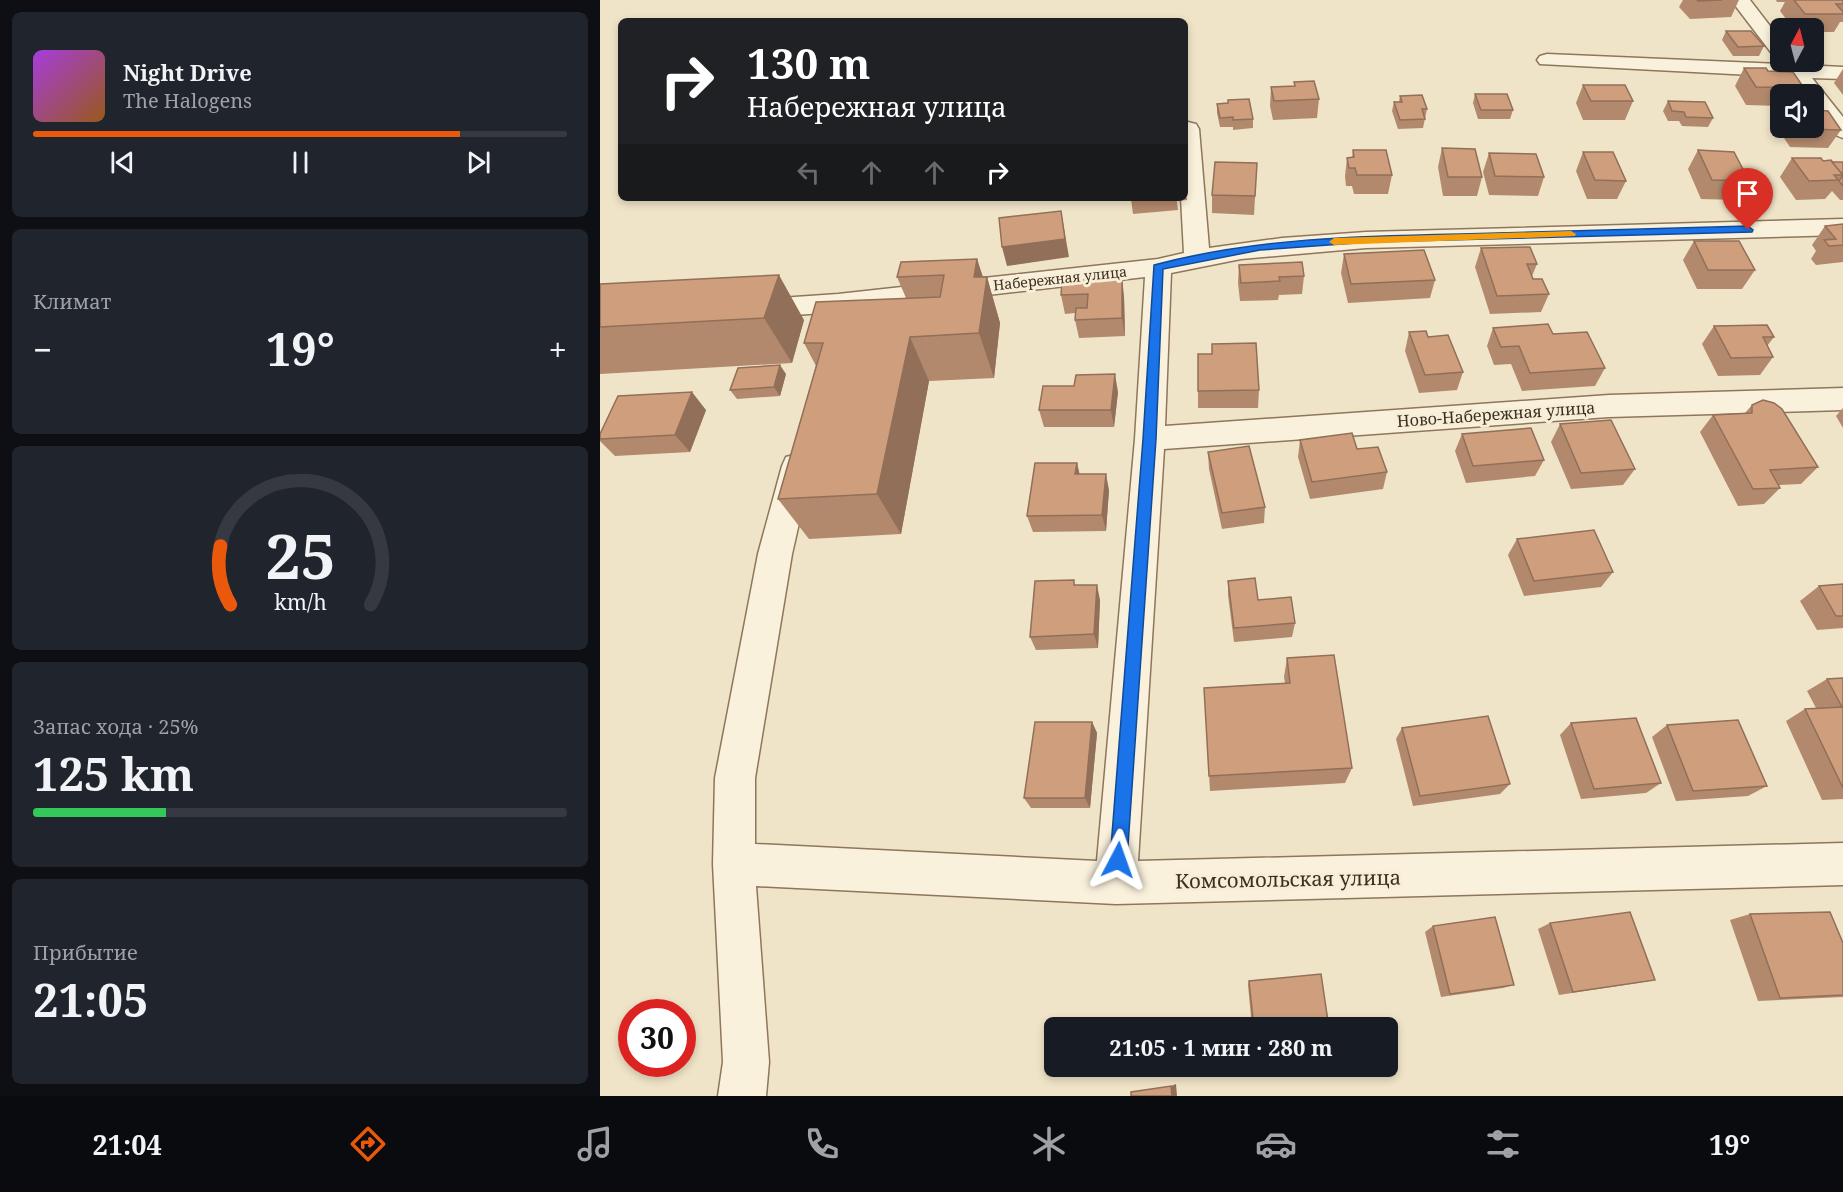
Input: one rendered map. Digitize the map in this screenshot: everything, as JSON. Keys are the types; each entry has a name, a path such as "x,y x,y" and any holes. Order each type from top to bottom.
{"street":[{"path":"1740,0 1770,38"},
{"path":"1547,60 1770,66"},
{"path":"1824,71 1843,73"},
{"path":"1797,72 1843,130"},
{"path":"1188,129 1197,257"},
{"name":"Набережная улица","path":"731,310 838,303 1158,267 1197,257 1260,247 1370,239 1843,227"},
{"path":"1116,883 1150,439 1158,267"},
{"path":"830,337 838,303"},
{"name":"Ново-Набережная улица","path":"1150,439 1609,405 1843,399"},
{"path":"741,1096 746,1062 734,864 735,778 775,554 804,440"},
{"name":"Комсомольская улица","path":"734,864 1116,883 1842,866"}],"building":[{"path":"1794,0 1843,0 1843,4 1836,4 1843,14 1805,14"},
{"path":"1726,31 1751,31 1764,46 1738,47"},
{"path":"1744,68 1766,68 1770,72 1793,72 1801,84 1770,84 1770,87 1756,87"},
{"path":"1314,81 1319,99 1274,101 1271,87 1295,86 1294,82"},
{"path":"1583,85 1625,85 1633,101 1591,101"},
{"path":"1475,94 1507,94 1513,110 1481,110"},
{"path":"1422,95 1427,109 1422,109 1425,119 1400,120 1394,102 1402,102 1400,96"},
{"path":"1249,99 1253,119 1220,118 1217,104 1228,103 1228,100"},
{"path":"1668,101 1705,102 1713,118 1686,117 1684,112 1672,111"},
{"path":"1824,111 1828,111 1841,130 1824,130"},
{"path":"1442,148 1475,149 1482,177 1448,177"},
{"path":"1353,150 1386,150 1392,175 1357,175 1355,168 1349,168 1347,158 1354,157"},
{"path":"1698,150 1734,152 1749,181 1712,180"},
{"path":"1583,152 1613,152 1626,181 1595,180"},
{"path":"1489,153 1536,154 1544,177 1495,176"},
{"path":"1792,158 1831,160 1843,175 1834,175 1838,180 1809,181"},
{"path":"1215,162 1257,163 1255,196 1212,195"},
{"path":"1832,162 1843,162 1843,175"},
{"path":"1061,211 1065,239 1002,247 999,218"},
{"path":"1843,224 1843,245 1829,246 1824,240 1836,239 1825,226"},
{"path":"1694,241 1739,241 1755,270 1708,270"},
{"path":"1530,247 1537,264 1527,264 1533,279 1542,279 1549,294 1497,296 1481,248"},
{"path":"1424,250 1435,280 1351,284 1344,254"},
{"path":"977,259 974,277 987,277 979,333 910,337 877,494 778,499 823,343 804,343 816,302 940,297 944,275 897,277 901,262"},
{"path":"1302,262 1304,276 1279,277 1280,281 1241,283 1239,265"},
{"path":"779,275 764,318 600,327 600,284"},
{"path":"1122,278 1122,318 1075,320 1076,308 1087,308 1088,294 1061,295 1062,281"},
{"path":"1548,324 1553,334 1587,332 1605,368 1530,373 1519,346 1501,347 1493,328"},
{"path":"1767,325 1774,337 1763,337 1773,357 1731,358 1714,326"},
{"path":"1426,331 1428,337 1448,335 1463,372 1425,375 1409,332"},
{"path":"1256,343 1259,390 1198,391 1198,354 1212,354 1212,344"},
{"path":"780,365 774,387 730,390 738,368"},
{"path":"1115,374 1111,410 1039,410 1043,386 1074,386 1076,375"},
{"path":"692,392 675,435 600,439 600,434 618,396"},
{"path":"1763,400 1774,403 1782,409 1818,467 1770,470 1780,488 1753,489 1713,415 1752,413 1752,405"},
{"path":"1611,420 1635,469 1581,473 1560,424"},
{"path":"1531,428 1544,460 1473,466 1462,434"},
{"path":"1352,433 1357,449 1378,447 1387,472 1312,482 1300,440"},
{"path":"1249,446 1265,507 1222,513 1208,452"},
{"path":"1035,463 1077,463 1075,474 1106,474 1102,515 1027,516"},
{"path":"1594,530 1613,572 1534,581 1517,539"},
{"path":"1255,578 1258,600 1291,597 1295,623 1234,628 1228,581"},
{"path":"1074,580 1074,585 1097,585 1094,634 1030,637 1035,581"},
{"path":"1843,584 1843,616 1836,616 1819,586"},
{"path":"1334,655 1352,768 1209,776 1204,688 1290,683 1287,658"},
{"path":"1843,678 1843,788 1805,709 1842,707 1827,679"},
{"path":"1488,716 1510,784 1420,796 1402,728"},
{"path":"1636,718 1661,783 1594,789 1571,723"},
{"path":"1738,720 1767,786 1693,791 1667,725"},
{"path":"1035,722 1092,722 1085,798 1024,798"},
{"path":"1630,912 1655,980 1573,992 1550,923"},
{"path":"1830,912 1843,943 1843,995 1780,998 1750,914"},
{"path":"1495,917 1514,985 1450,994 1433,926"},
{"path":"1321,974 1327,1017 1253,1017 1249,981"},
{"path":"1171,1086 1172,1096 1131,1096 1131,1092"}],"slow traffic":[{"path":"1334,242 1571,234"}],"route":[{"path":"1118,860 1150,439 1158,267 1197,257 1260,247 1370,239 1748,230"}]}
